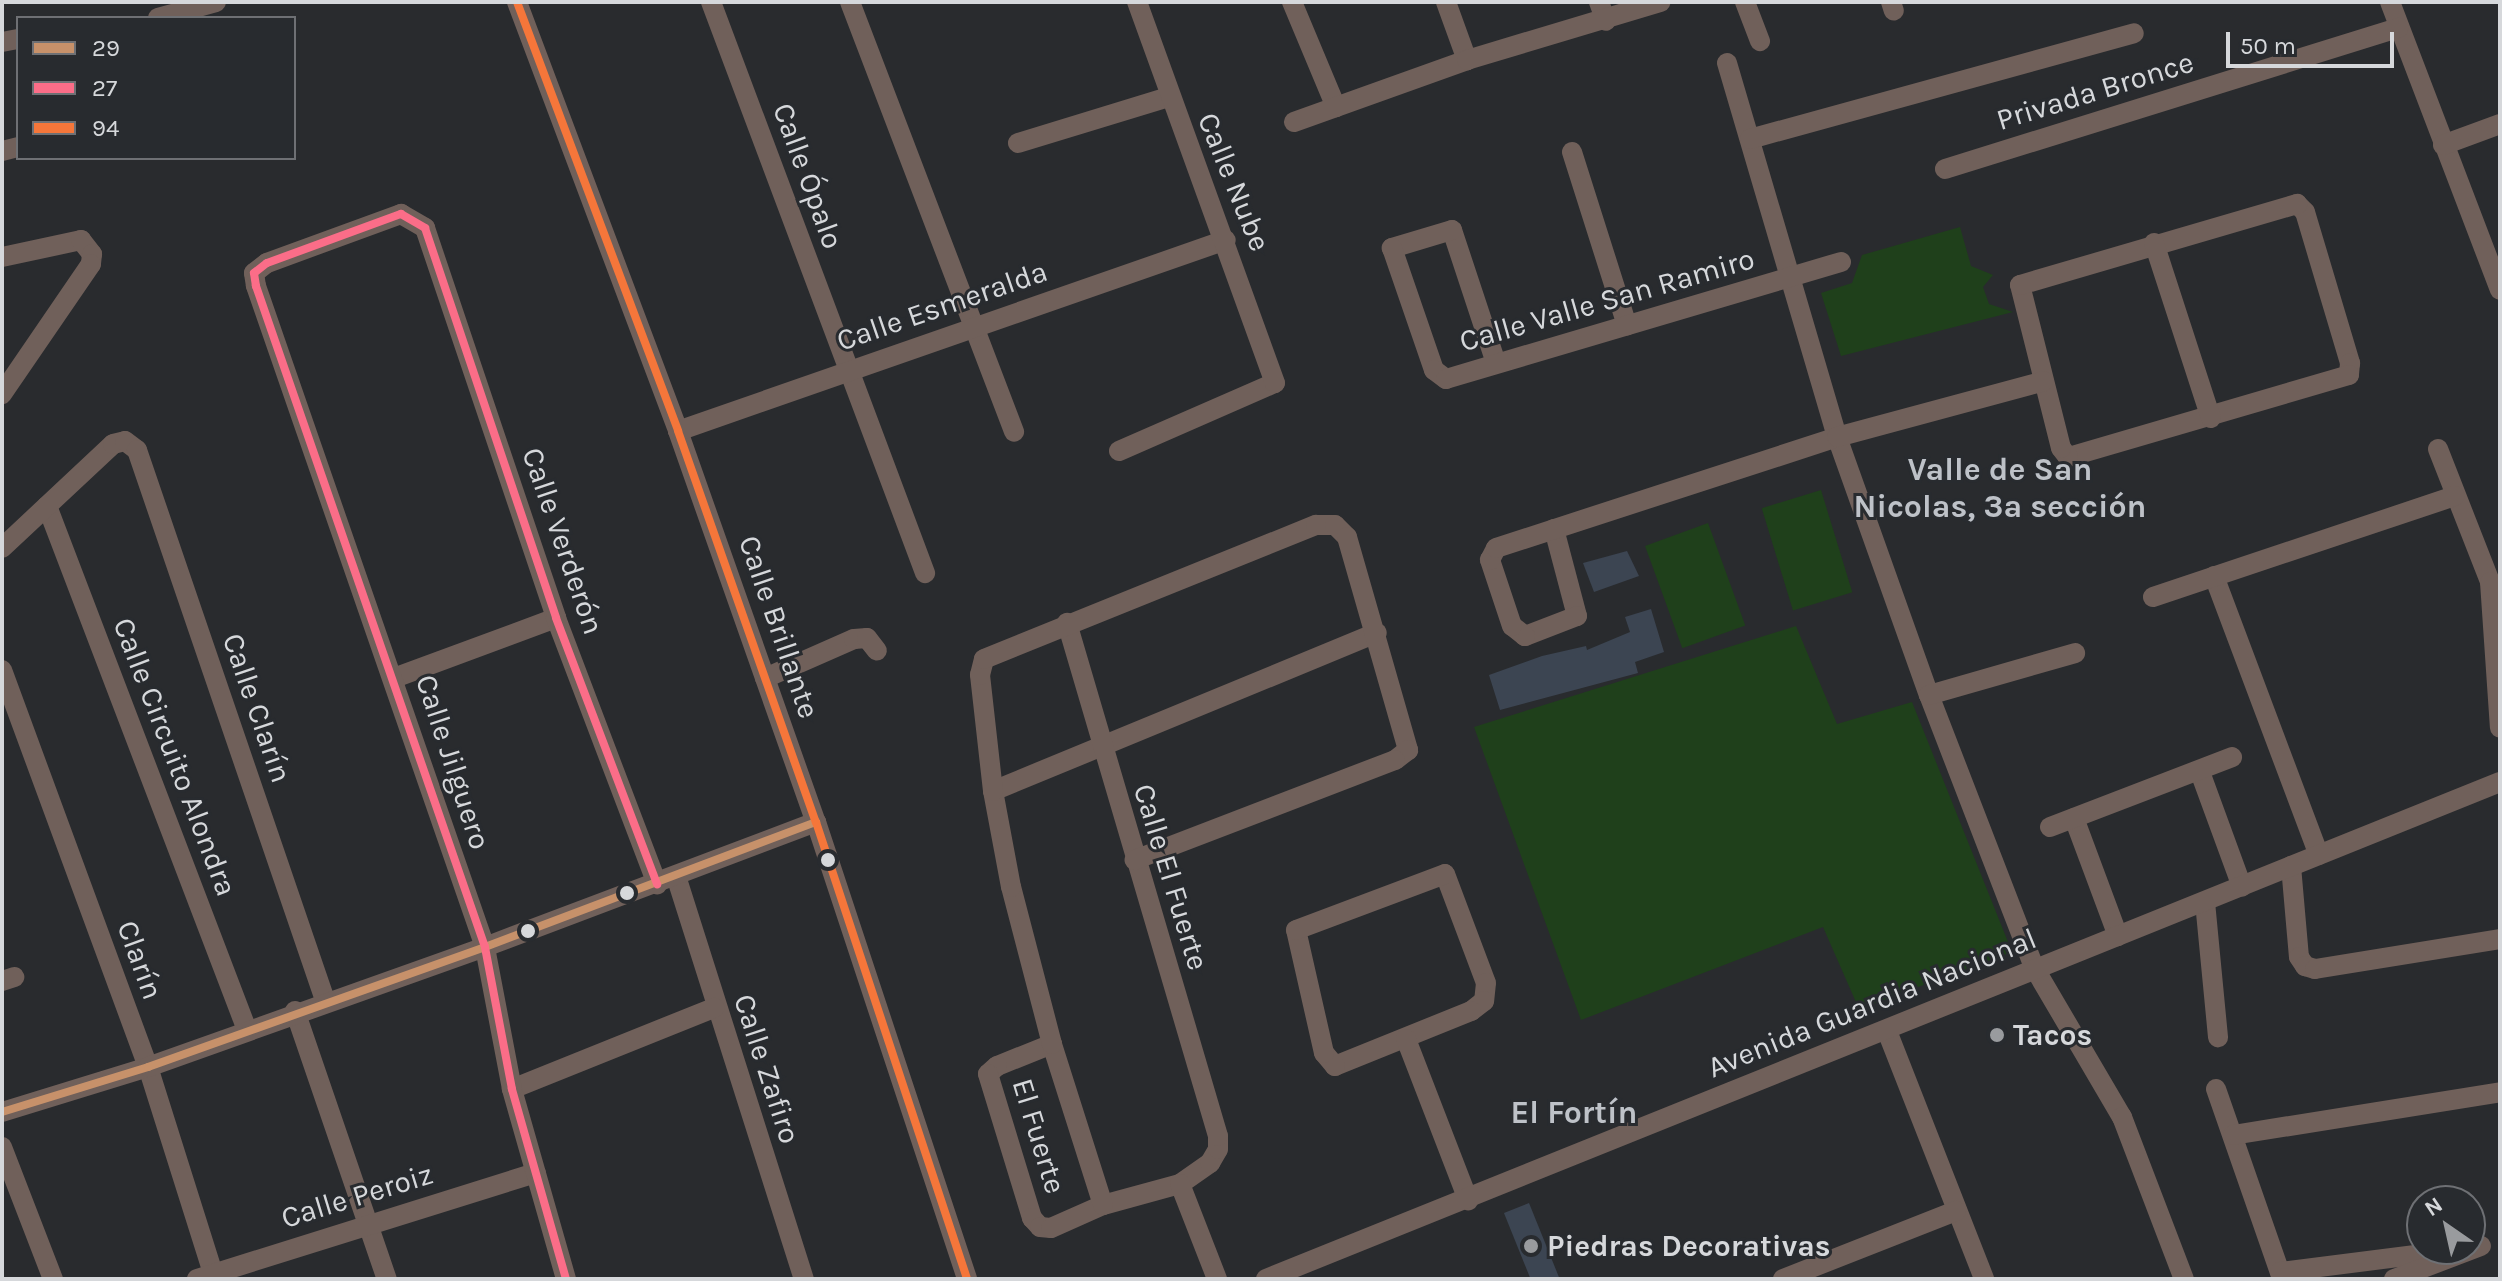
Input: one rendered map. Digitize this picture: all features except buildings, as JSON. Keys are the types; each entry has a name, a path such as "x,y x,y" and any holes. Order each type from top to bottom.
{"street":[{"path":"165,16 216,2"},
{"name":"Calle Brillante","path":"517,2 678,431 816,822 967,1279"},
{"name":"Calle Ópalo","path":"711,2 925,573"},
{"path":"850,2 977,325 1014,432"},
{"name":"Calle Nube","path":"1119,451 1275,383 1226,240 1168,97 1137,2"},
{"path":"1292,2 1336,107"},
{"path":"1446,2 1467,60"},
{"path":"1294,122 1603,12 1660,2"},
{"path":"1745,2 1760,41"},
{"path":"2390,2 2500,290"},
{"name":"Privada Bronce","path":"1945,169 2399,28"},
{"path":"1750,139 2134,33"},
{"path":"1727,63 1837,437 1929,695 2035,969 2122,1117 2184,1279"},
{"path":"1018,143 1168,97"},
{"path":"2443,145 2500,124"},
{"path":"1572,152 1627,325"},
{"path":"2297,204 2305,212 2350,363 2349,375 2211,418 2068,457 2044,381 2020,285 2154,243 2283,205 2297,204"},
{"name":"Calle Verderón","path":"254,273 267,263 401,214 415,217 425,228 556,618 667,880"},
{"name":"Calle Valle San Ramiro","path":"1496,363 1456,235 1445,229 1398,242 1391,256 1438,378 1496,363 1841,262"},
{"path":"2,257 81,240 92,254 91,264 12,366 2,394"},
{"name":"Calle Esmeralda","path":"678,431 1226,240"},
{"path":"2154,243 2211,418"},
{"name":"Calle Jilguero","path":"254,273 485,947 512,1089 566,1279"},
{"path":"1554,529 1578,609 1570,621 1525,636 1517,633 1490,553 1554,529 1837,437 2044,381"},
{"name":"Calle Clarín","path":"47,506 113,444 125,441 137,450 325,1000"},
{"path":"2438,449 2490,582 2500,728"},
{"path":"2153,597 2455,496"},
{"path":"2,548 47,506"},
{"name":"Calle Circuito Alondra","path":"47,506 247,1030"},
{"path":"1103,1205 1052,1044 1011,887 993,791 980,675 984,659 1316,525 1335,525 1347,537 1377,633 1408,750 1135,860"},
{"path":"2214,576 2319,855"},
{"path":"394,678 556,618"},
{"name":"Calle El Fuerte","path":"1067,623 1218,1149"},
{"path":"993,791 1377,633"},
{"path":"765,678 854,639 867,638 877,651"},
{"path":"1929,695 2075,653"},
{"name":"Clarín","path":"2,670 148,1067 208,1277"},
{"path":"2050,827 2200,772 2232,757"},
{"path":"2200,772 2242,887"},
{"name":"Avenida Guardia Nacional","path":"1266,1279 2500,782"},
{"path":"2074,818 2118,936"},
{"path":"2,1112 148,1067 325,1000 485,947 816,822"},
{"path":"2291,866 2299,957 2305,966 2315,969 2500,939"},
{"path":"1445,874 1486,983 1484,1001 1406,1039 1335,1066 1324,1053 1296,930 1445,874"},
{"name":"Calle Zafiro","path":"667,880 714,1008 804,1279"},
{"path":"2205,902 2218,1037"},
{"path":"512,1089 714,1008"},
{"path":"295,1011 387,1279"},
{"path":"1887,1031 1984,1279"},
{"path":"1406,1039 1468,1200"},
{"name":"El Fuerte","path":"1052,1044 997,1066 988,1074 1032,1218 1040,1227 1051,1228 1103,1205 1180,1184 1210,1163 1218,1149"},
{"path":"2216,1089 2281,1276 2406,1258"},
{"path":"2233,1135 2500,1092"},
{"path":"2,1147 53,1279"},
{"name":"Calle Peroiz","path":"208,1277 369,1223 536,1173"},
{"path":"1180,1184 1217,1279"},
{"path":"1783,1279 1956,1211"},
{"path":"2394,1279 2431,1265"}],"green space":[{"path":"1960,227 1971,266 1993,275 1983,287 1989,304 2013,312 1841,356 1821,293 1852,283 1862,255"},
{"path":"1821,490 1852,592 1793,610 1762,508"},
{"path":"1708,523 1745,625 1682,648 1645,546"},
{"path":"1796,626 1837,724 1912,702 2012,952 1859,1009 1823,927 1581,1020 1474,727"}],"transit line":[{"name":"94","path":"517,2 678,431 816,822 967,1279"},
{"name":"27","path":"566,1279 512,1089 485,947 256,286 254,273 267,263 401,214 425,228 556,618 657,884"},
{"name":"29","path":"2,1112 148,1067 485,947 816,822"}],"place":[{"name":"Tacos","path":"1997,1035"},
{"name":"Piedras Decorativas","path":"1531,1246"}],"district":[{"name":"Valle de San Nicolas, 3a sección","path":"2000,490"},
{"name":"El Fortín","path":"1574,1113"}]}
